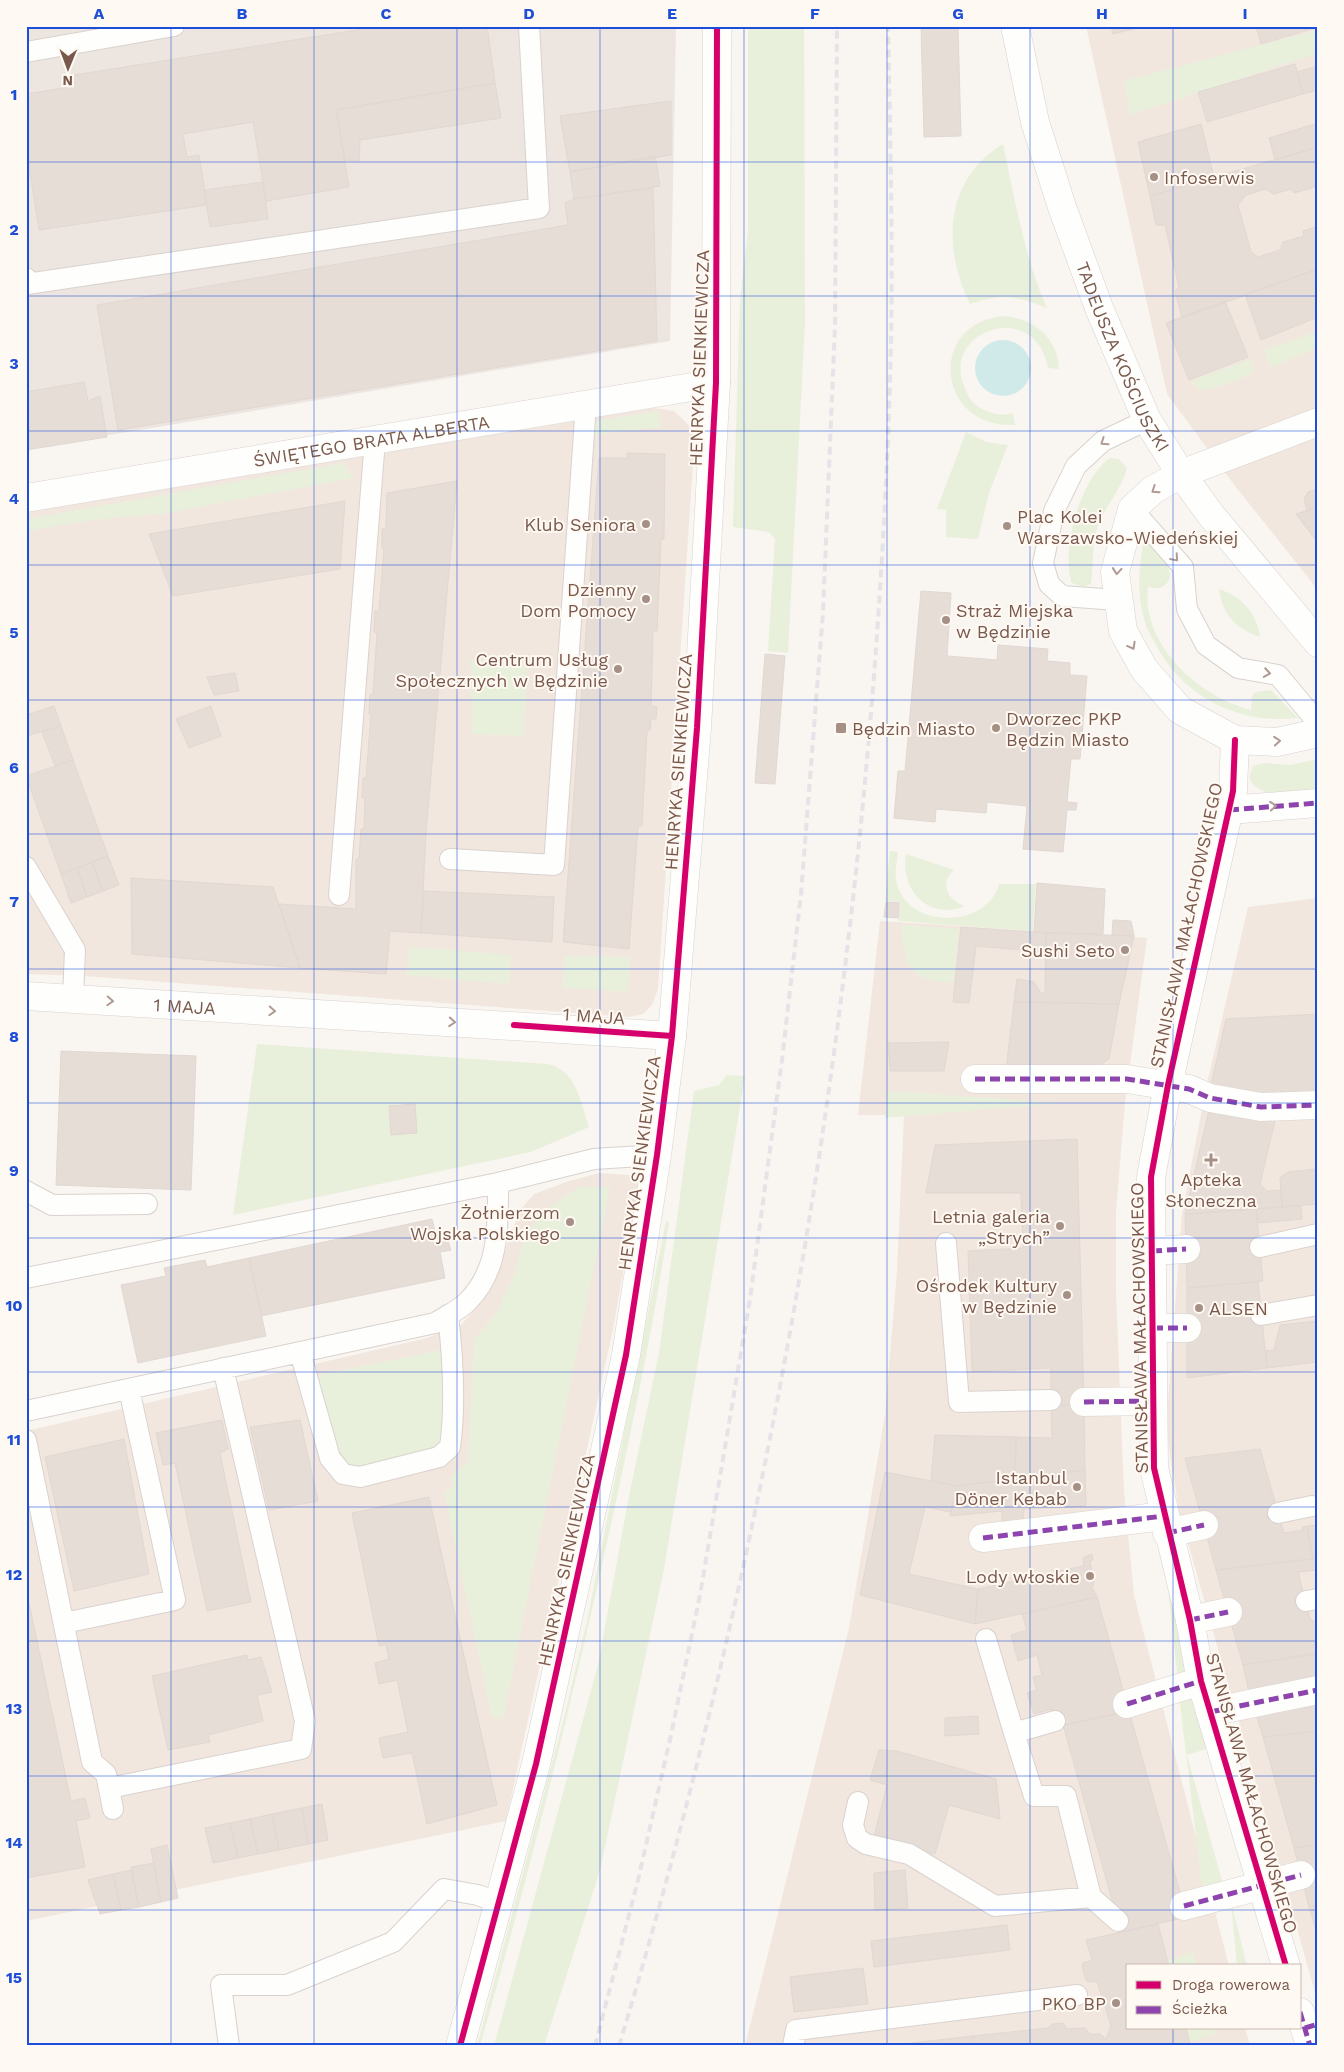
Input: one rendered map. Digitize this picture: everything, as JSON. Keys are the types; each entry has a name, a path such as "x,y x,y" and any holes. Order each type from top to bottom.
{"street":[{"name":"HENRYKA SIENKIEWICZA","path":"460,2046 536,1764 626,1355 658,1155 672,1036 697,728 716,383 717,26"},
{"name":"TADEUSZA KOŚCIUSZKI","path":"1015,26 1035,122 1062,207 1098,308 1147,420 1181,474 1211,515 1318,643"},
{"name":"ŚWIĘTEGO BRATA ALBERTA","path":"26,498 716,383"},
{"path":"1318,422 1181,474 1154,490 1132,509 1115,572 1123,631 1144,668 1180,710 1235,740 1277,742 1318,733"},
{"name":"STANISŁAWA MAŁACHOWSKIEGO","path":"1235,740 1233,792 1168,1085 1151,1177 1154,1468 1190,1620 1201,1681 1285,1964"},
{"path":"1229,810 1318,803"},
{"name":"1 MAJA","path":"26,996 672,1036"},
{"path":"974,1079 1127,1079 1189,1089 1210,1098 1261,1107 1318,1106"},
{"path":"1152,1251 1186,1249"},
{"path":"1153,1328 1186,1328"},
{"path":"1084,1402 1153,1402"},
{"path":"983,1538 1166,1524 1204,1525"},
{"path":"1190,1620 1228,1612"},
{"path":"1127,1704 1201,1681"},
{"path":"1210,1712 1318,1690"},
{"path":"1184,1906 1301,1875"}],"lane":[{"path":"26,52 174,26"},
{"path":"26,278 27,284 539,208 529,26"},
{"path":"450,859 554,865 586,404"},
{"path":"1118,600 1062,596 1049,584 1043,563 1054,511 1076,466 1103,441 1147,420"},
{"path":"339,895 375,440"},
{"path":"1132,509 1183,567 1188,609 1206,645 1238,668 1278,675 1318,723"},
{"path":"26,867 75,950 73,998"},
{"path":"26,1278 498,1183 594,1159 658,1155"},
{"path":"26,1411 435,1323 468,1301 487,1273 498,1236 498,1183"},
{"path":"26,1191 52,1204 147,1204"},
{"path":"1260,1247 1318,1234"},
{"path":"946,1243 959,1402 1052,1400"},
{"path":"1261,1315 1318,1305"},
{"path":"300,1352 330,1458 344,1474 360,1477 440,1457 450,1447 453,1429 452,1346 448,1315"},
{"path":"109,1788 301,1749 306,1721 223,1368"},
{"path":"64,1623 175,1600 129,1389"},
{"path":"26,1440 92,1762 106,1774 113,1809"},
{"path":"1278,1512 1312,1506"},
{"path":"986,1639 1034,1796 1066,1796 1091,1897 1118,1921"},
{"path":"1014,1733 1055,1721"},
{"path":"858,1802 853,1825 857,1838 866,1844 909,1854 994,1906 1091,1897"},
{"path":"229,2046 221,1985 287,1984 393,1942 444,1889 478,1895 500,1902"},
{"path":"793,2046 796,2030 1077,1995"}],"shaded area":[{"path":"26,26 676,26 670,341 26,449"},
{"path":"1086,26 1318,26 1318,590 1235,486 1167,394"},
{"path":"654,408 674,411 691,427 694,448 658,989 652,1005 643,1014 629,1017 84,976 26,974 26,512"},
{"path":"1318,898 1318,2003 1179,1511 1166,1429 1182,1214 1206,1088 1248,907"},
{"path":"880,921 1147,938 1125,1102 1116,1211 1116,1292 1124,1492 1134,1595 1228,1964 1126,1964 1126,2030 1246,2030 1250,2046 745,2046 849,1628 885,1415 897,1271 904,1115 858,1115"},
{"path":"599,1173 629,1175 639,1183 613,1329 506,1821 26,1921 26,1431 427,1338 461,1325 476,1308 493,1282 520,1210 534,1194 566,1182"}],"green space":[{"path":"748,26 804,26 805,322 788,653 768,651 775,539 769,532 733,527 740,299 748,231"},
{"path":"1318,30 1318,53 1130,115 1124,81"},
{"path":"1003,144 1026,248 1047,308 1009,297 991,298 970,304 955,260 954,216 959,195 969,176 983,159"},
{"path":"1005,316 1026,321 1042,332 1054,348 1058,358 1059,369 1048,368 1040,346 1026,333 1010,328 992,330 977,337 966,350 960,366 964,386 972,401 980,408 994,414 1013,413 1015,425 988,422 969,410 956,394 951,374 953,354 962,336 980,322"},
{"path":"1316,332 1318,347 1271,368 1264,350"},
{"path":"1250,359 1255,373 1212,389 1200,390 1190,382"},
{"path":"658,411 660,427 591,435 593,425 600,420"},
{"path":"966,432 986,442 1008,445 989,493 978,539 946,537 946,510 937,509"},
{"path":"1110,458 1119,459 1127,468 1122,482 1096,531 1091,584 1083,587 1072,583 1069,569 1071,534 1082,497 1090,481"},
{"path":"343,463 353,478 166,513 93,520 26,531 26,519"},
{"path":"1144,539 1164,560 1170,572 1164,586 1157,588 1148,587 1148,608 1154,629 1164,648 1177,665 1194,681 1212,693 1231,703 1251,710 1252,696 1255,692 1271,690 1298,718 1276,719 1234,712 1197,692 1180,678 1166,662 1146,626 1141,605 1139,586"},
{"path":"1219,589 1235,596 1247,607 1256,620 1260,637 1244,630 1232,620 1223,606"},
{"path":"471,659 527,663 524,736 472,734"},
{"path":"1318,759 1318,789 1279,794 1269,793 1254,785 1249,777 1253,766 1264,763 1290,765"},
{"path":"890,851 898,852 896,879 902,896 913,908 929,915 946,918 963,916 979,910 991,899 999,884 1036,884 1033,931 898,921 899,902 885,901"},
{"path":"906,854 954,870 949,875 946,886 950,896 959,904 965,906 952,910 939,909 928,906 919,899 907,879 905,867"},
{"path":"901,925 959,929 953,983 926,978 917,974 911,968 904,951"},
{"path":"410,947 511,955 509,984 406,975"},
{"path":"565,956 630,957 628,992 562,988"},
{"path":"257,1044 548,1064 558,1068 571,1080 580,1097 589,1127 531,1152 233,1215"},
{"path":"727,1075 745,1076 664,1569 600,1870 544,2046 494,2046 598,1665 629,1496 659,1353 694,1091 719,1085"},
{"path":"887,1091 1060,1103 885,1118"},
{"path":"579,1187 610,1187 503,1719 492,1717 444,1492 454,1487 450,1477 468,1464 474,1340 497,1312 516,1271 524,1235 550,1207"},
{"path":"666,1221 669,1222 644,1365 585,1642 517,1912 480,2046 477,2046 563,1722 587,1621"},
{"path":"441,1350 444,1355 442,1442 415,1455 371,1468 359,1469 353,1467 340,1456 314,1376"},
{"path":"1168,1589 1192,1676 1178,1680"},
{"path":"1196,1691 1212,1747 1187,1755 1224,1888 1203,1894 1179,1695"},
{"path":"1231,1902 1246,1964 1237,1964"},
{"path":"1193,1952 1196,1964 1169,1964 1168,1961"},
{"path":"1187,2030 1214,2030 1215,2034 1190,2042"}],"water":[{"path":"1003,340 1014,342 1023,348 1029,357 1031,368 1029,379 1023,388 1014,394 1003,396 992,394 983,388 977,379 975,368 977,357 983,348 992,342"}],"building":[{"path":"382,26 487,26 495,83 336,110 349,187 266,201 253,122 183,134 187,157 199,155 207,205 39,230 26,148 26,94 70,87 68,76"},
{"path":"921,26 958,26 961,136 924,137"},
{"path":"1111,26 1146,26 1113,34"},
{"path":"1256,26 1318,26 1318,27 1261,44"},
{"path":"1295,64 1303,94 1207,122 1198,92"},
{"path":"1318,66 1318,90 1303,94 1297,72"},
{"path":"495,83 501,118 360,140 359,161 345,160 336,110"},
{"path":"671,101 671,155 570,172 560,116"},
{"path":"1318,123 1318,147 1275,160 1269,138"},
{"path":"1201,124 1214,177 1150,196 1138,142"},
{"path":"1318,147 1318,181 1314,182 1315,187 1294,193 1291,189 1274,194 1265,189 1246,195 1238,205 1251,252 1258,257 1280,250 1283,242 1304,236 1303,231 1318,226 1318,269 1182,318 1175,291 1179,287 1165,225 1156,225 1150,196"},
{"path":"655,156 660,186 574,199 570,172"},
{"path":"263,182 268,219 210,227 204,190"},
{"path":"653,188 657,341 118,430 97,305 568,225 565,203 574,199"},
{"path":"1318,269 1318,317 1261,340 1245,294"},
{"path":"1225,301 1248,357 1189,380 1166,323"},
{"path":"84,382 88,401 100,396 107,437 26,450 26,412 30,412 26,392"},
{"name":"Centrum Usług Społecznych w Będzinie","path":"627,453 665,454 664,539 661,539 657,631 653,631 651,706 657,707 656,719 651,719 650,730 647,731 642,826 638,826 629,949 563,942 599,458 627,458"},
{"path":"457,481 426,832 421,933 390,931 386,974 300,968 279,904 356,909 356,859 359,859 361,829 364,829 365,798 362,798 363,778 366,778 371,715 369,714 370,695 373,694 377,633 374,632 375,611 379,611 384,549 382,548 382,529 386,528 387,493"},
{"path":"1318,489 1318,507 1307,511 1304,499 1308,492"},
{"path":"345,501 340,569 173,596 149,534"},
{"path":"1318,507 1318,543 1296,514"},
{"name":"Dworzec PKP Będzin Miasto","path":"921,591 951,593 947,656 997,660 998,645 1048,649 1047,661 1070,663 1070,675 1087,676 1080,759 1071,759 1067,802 1077,803 1076,810 1067,810 1063,852 1023,849 1027,806 987,802 986,813 936,809 935,822 894,818 898,771 905,771"},
{"path":"765,654 785,656 775,784 755,783"},
{"path":"235,673 239,691 214,695 207,677"},
{"path":"54,706 61,726 26,736 26,715"},
{"path":"211,706 221,736 189,748 176,719"},
{"path":"61,726 73,760 55,766 42,732"},
{"path":"73,760 108,856 61,874 26,776"},
{"path":"108,856 119,885 103,891 92,862"},
{"path":"92,862 103,891 87,897 77,868"},
{"path":"77,868 87,897 71,903 61,874"},
{"path":"131,878 273,887 300,968 132,954"},
{"path":"1037,883 1105,889 1103,934 1034,932"},
{"path":"424,891 554,897 552,942 421,933"},
{"path":"886,902 899,903 898,918 884,917"},
{"path":"1113,920 1131,921 1134,936 1112,935"},
{"path":"961,927 1046,933 1046,952 976,946 969,1003 953,1002"},
{"path":"1046,933 1134,936 1119,1004 1014,1002 1017,979 1034,982 1041,993 1045,993"},
{"path":"1014,1002 1119,1004 1109,1059 1099,1066 1006,1070"},
{"path":"1318,1014 1318,1091 1236,1099 1210,1089 1226,1019"},
{"path":"949,1042 944,1071 890,1071 888,1043"},
{"path":"61,1051 196,1056 191,1190 56,1185"},
{"path":"415,1104 417,1133 391,1135 389,1106"},
{"path":"1210,1106 1275,1121 1260,1184 1267,1191 1281,1190 1282,1207 1185,1214"},
{"path":"1077,1139 1084,1406 1051,1405 1051,1368 972,1372 968,1251 1023,1248 1021,1193 926,1193 935,1145"},
{"path":"1317,1165 1318,1204 1282,1207 1280,1178 1288,1172 1317,1169"},
{"path":"1301,1206 1302,1219 1258,1223 1256,1209"},
{"path":"1256,1209 1263,1281 1187,1288 1185,1214"},
{"path":"432,1219 438,1243 448,1241 451,1250 440,1252 445,1278 261,1316 249,1258"},
{"path":"249,1258 266,1336 138,1363 121,1285 166,1276 164,1268 205,1260 207,1267"},
{"path":"1258,1282 1267,1368 1187,1378 1187,1288"},
{"path":"1318,1321 1318,1362 1267,1368 1265,1351 1274,1350 1280,1325"},
{"path":"1051,1405 1084,1406 1085,1470 1015,1479 1016,1437 1052,1438"},
{"path":"222,1420 228,1449 220,1453 251,1602 207,1611 175,1463 163,1465 156,1433"},
{"path":"300,1420 318,1501 269,1510 250,1427"},
{"path":"935,1435 1016,1437 1015,1479 957,1486 931,1481"},
{"path":"124,1439 149,1574 74,1591 45,1457"},
{"path":"1260,1449 1284,1533 1303,1530 1302,1527 1307,1526 1313,1559 1216,1570 1185,1458"},
{"path":"1085,1470 1086,1506 1024,1509 1023,1520 1002,1521 1002,1511 950,1516 957,1486"},
{"path":"885,1472 957,1486 951,1512 925,1507 909,1574 978,1589 975,1624 860,1595"},
{"path":"429,1497 497,1805 427,1824 412,1753 383,1758 379,1738 408,1732 397,1680 379,1684 375,1663 389,1659 386,1644 379,1646 352,1513"},
{"path":"1318,1525 1318,1558 1313,1559 1307,1526"},
{"path":"1092,1554 1093,1560 1090,1561 1094,1584 1092,1587 1097,1597 975,1624 978,1589 1078,1567 1084,1565 1083,1558"},
{"path":"1318,1558 1318,1570 1298,1572 1310,1619 1318,1623 1318,1653 1243,1665 1216,1570"},
{"path":"26,1589 71,1801 85,1798 90,1818 76,1821 85,1867 26,1878"},
{"path":"1097,1597 1129,1711 1056,1727 1052,1709 1034,1714 1027,1693 1037,1690 1033,1677 1042,1675 1037,1655 1018,1661 1011,1635 1027,1630 1022,1614"},
{"path":"1315,1654 1318,1676 1315,1681 1249,1692 1243,1665"},
{"path":"247,1655 248,1660 261,1657 272,1692 257,1695 263,1721 208,1735 210,1742 168,1750 152,1676"},
{"path":"1318,1694 1318,1731 1263,1737 1254,1707"},
{"path":"1129,1711 1187,1917 1121,1932 1063,1725"},
{"path":"978,1716 979,1734 945,1736 945,1718"},
{"path":"1318,1731 1318,1845 1294,1848 1263,1737"},
{"path":"879,1750 897,1751 996,1779 1000,1819 949,1805 935,1854 874,1837 887,1785 870,1780"},
{"path":"322,1804 328,1840 308,1844 302,1808"},
{"path":"302,1808 308,1844 279,1850 272,1814"},
{"path":"272,1814 279,1850 258,1854 250,1819"},
{"path":"250,1819 258,1854 238,1858 230,1823"},
{"path":"230,1823 238,1858 213,1863 205,1828"},
{"path":"167,1845 178,1898 161,1902 151,1849"},
{"path":"1318,1845 1318,1905 1309,1907 1294,1848"},
{"path":"154,1863 161,1902 139,1907 131,1867"},
{"path":"131,1870 139,1907 121,1910 113,1874"},
{"path":"905,1870 908,1908 875,1910 874,1873"},
{"path":"113,1874 121,1910 100,1914 88,1880"},
{"path":"1318,1905 1318,1936 1309,1907"},
{"name":"PKO BP","path":"1158,1924 1168,1964 1126,1964 1126,2030 1187,2030 1190,2042 1171,2046 974,2046 973,2036 1048,2028 1052,2024 1063,2023 1067,2029 1085,2028 1090,2034 1100,2034 1106,2039 1111,2026 1097,1981 1089,1982 1086,1980 1082,1966 1083,1963 1092,1960 1086,1940"},
{"path":"1007,1925 1010,1950 874,1967 871,1941"},
{"path":"863,1968 868,2004 794,2012 790,1977"},
{"path":"973,2036 974,2046 886,2046"}],"railway":[{"path":"595,2046 638,1880 700,1595 750,1299 782,1060 801,894 823,612 835,326 837,26"},
{"path":"619,2046 678,1838 729,1629 774,1417 812,1204 842,991 866,776 882,561 892,305 888,26"}],"marked path":[{"path":"1229,810 1318,803"},
{"path":"975,1079 1127,1079 1189,1089 1210,1098 1261,1107 1318,1105"},
{"path":"1152,1251 1186,1249"},
{"path":"1153,1328 1187,1328"},
{"path":"1084,1402 1153,1401"},
{"path":"983,1538 1164,1516"},
{"path":"1167,1533 1204,1525"},
{"path":"1190,1620 1228,1612"},
{"path":"1127,1704 1201,1681"},
{"path":"1210,1712 1318,1690"},
{"path":"1184,1906 1301,1875"},
{"path":"1302,2019 1310,2046"},
{"path":"1305,2028 1318,2024"}],"cycle path":[{"path":"460,2046 536,1764 626,1355 657,1155 672,1036 697,728 716,383 717,26"},
{"path":"1235,740 1233,791 1168,1085 1151,1177 1154,1468 1190,1620 1201,1681 1285,1964"},
{"path":"514,1025 672,1036"}],"place":[{"name":"Infoserwis","path":"1154,177"},
{"name":"Klub Seniora","path":"646,524"},
{"name":"Plac Kolei Warszawsko-Wiedeńskiej","path":"1007,526"},
{"name":"Dzienny Dom Pomocy","path":"646,599"},
{"name":"Straż Miejska w Będzinie","path":"946,620"},
{"name":"Centrum Usług Społecznych w Będzinie","path":"618,669"},
{"name":"Będzin Miasto","path":"841,728"},
{"name":"Dworzec PKP Będzin Miasto","path":"996,728"},
{"name":"Sushi Seto","path":"1125,950"},
{"name":"Apteka Słoneczna","path":"1211,1160"},
{"name":"Żołnierzom Wojska Polskiego","path":"570,1222"},
{"name":"Letnia galeria „Strych”","path":"1060,1226"},
{"name":"Ośrodek Kultury w Będzinie","path":"1067,1295"},
{"name":"ALSEN","path":"1199,1308"},
{"name":"Istanbul Döner Kebab","path":"1077,1487"},
{"name":"Lody włoskie","path":"1090,1576"},
{"name":"PKO BP","path":"1116,2003"}]}
